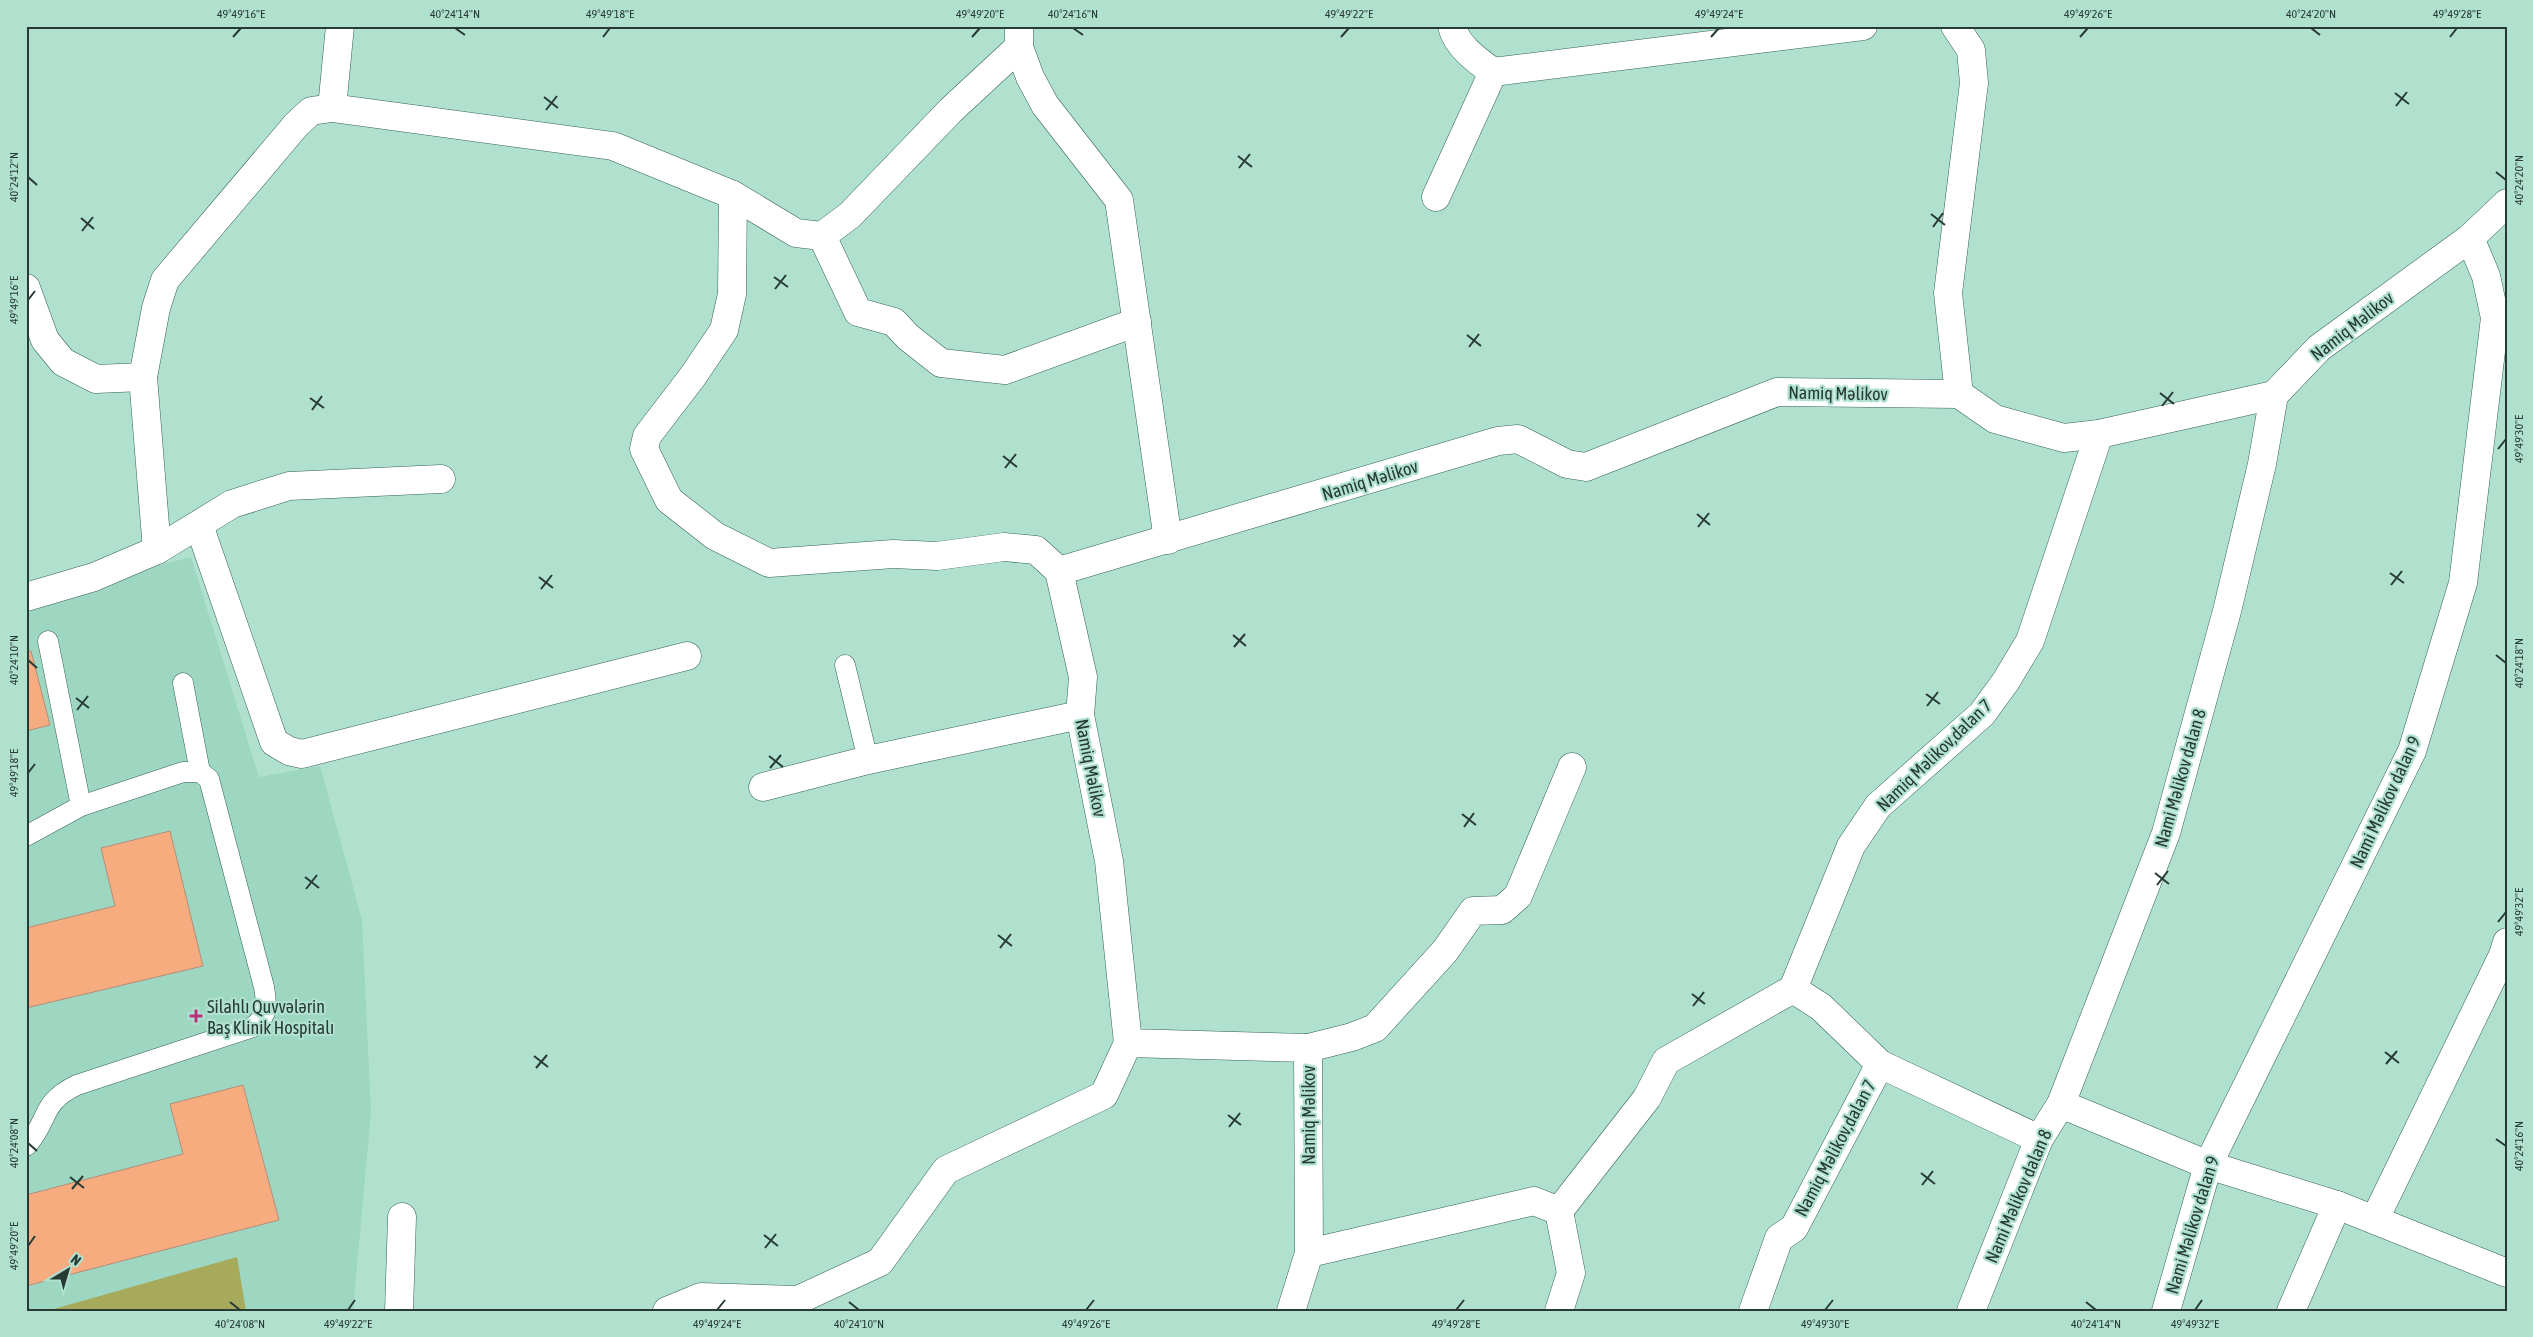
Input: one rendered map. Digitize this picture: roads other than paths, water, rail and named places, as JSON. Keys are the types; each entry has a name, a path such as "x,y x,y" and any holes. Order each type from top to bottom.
{"street":[{"path":"332,108 340,26"},
{"path":"1452,26 1462,45 1475,59 1493,72 1863,26"},
{"path":"1956,26 1971,50 1974,83 1948,293 1959,394 1995,419 2064,438 2099,434 2274,395"},
{"path":"157,550 143,377 156,308 165,280 296,125 311,111 332,108 613,146 733,194 796,233 822,236 850,215 1019,37"},
{"path":"1019,37 1030,77 1045,105 1119,200 1168,540"},
{"path":"1436,197 1493,72"},
{"path":"733,194 732,294 724,330 693,376 647,436 644,449 668,500 715,536 769,563 893,554 937,556 1004,547 1036,550 1059,571"},
{"name":"Namiq Məlikov","path":"2274,395 2319,348 2470,238 2507,203"},
{"path":"822,236 858,312 894,322 908,337 941,363 1006,370 1137,322"},
{"name":"Nami Məlikov dalan 9","path":"2166,1311 2208,1165 2412,751 2463,583 2495,318 2486,276 2470,238"},
{"path":"26,288 45,340 63,362 96,379 143,377"},
{"name":"Namiq Məlikov","path":"1291,1311 1309,1253 1308,1048 1128,1043 1109,861 1080,715 1083,677 1059,571 1498,441 1518,439 1567,464 1586,467 1777,392 1959,394"},
{"name":"Nami Məlikov dalan 8","path":"1971,1311 2039,1139 2061,1104 2166,833 2227,611 2262,464 2274,395"},
{"name":"Namiq Məlikov,dalan 7","path":"1793,989 1851,846 1878,806 1982,714 2006,681 2030,641 2099,434"},
{"path":"26,597 94,576 157,550 232,504 288,486 441,479"},
{"path":"200,525 274,742 290,751 302,754 687,656"},
{"path":"763,786 868,760 1080,715"},
{"path":"1308,1048 1352,1037 1375,1028 1445,951 1473,911 1502,910 1518,896 1572,767"},
{"path":"2375,1219 2503,955 2507,942"},
{"path":"1559,1311 1571,1272 1560,1210 1647,1098 1666,1061 1793,989 1821,1007 1880,1064 2039,1139"},
{"path":"668,1311 700,1297 798,1300 880,1262 946,1170 1104,1095 1128,1043"},
{"name":"Namiq Məlikov,dalan 7","path":"1753,1311 1779,1238 1794,1228 1880,1064"},
{"path":"2061,1104 2208,1165 2337,1205 2507,1273"},
{"path":"1309,1253 1534,1201 1560,1210"},
{"path":"2291,1311 2337,1205"},
{"path":"399,1311 402,1217"}],"lane":[{"path":"48,641 81,806"},
{"path":"845,665 868,760"},
{"path":"183,683 200,772"},
{"path":"26,836 81,806 183,772 200,772 209,779 264,988 267,1009 262,1019 253,1027 231,1036 76,1085 63,1092 51,1102 33,1139 26,1146"}],"place":[{"name":"Silahlı Quvvələrin Baş Klinik Hospitalı","path":"196,1016"}]}
